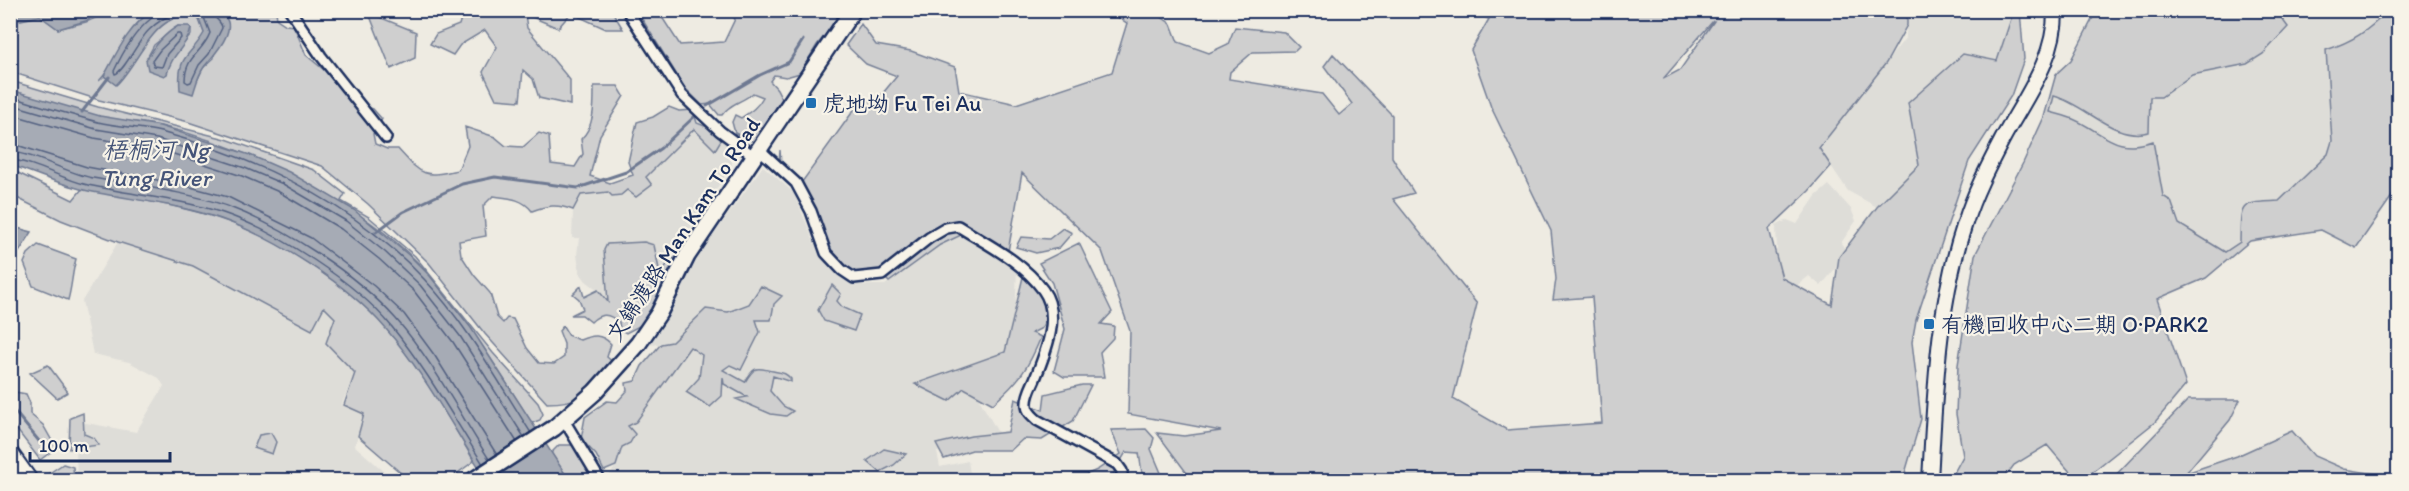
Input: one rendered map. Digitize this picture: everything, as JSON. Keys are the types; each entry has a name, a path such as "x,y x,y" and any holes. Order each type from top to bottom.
{"main road":[{"name":"文錦渡路 Man Kam To Road","path":"474,480 559,424 596,392 638,344 659,314 687,256 853,10"}],"street":[{"path":"290,10 321,56 386,138"},
{"path":"627,10 682,95 720,131 758,153 796,183 811,211 826,253 842,270 854,278 882,275 928,238 946,228 958,226 1023,267 1044,291 1051,312 1048,342 1028,395 1029,412 1037,420 1101,453 1117,464 1122,471 1122,480"},
{"path":"1930,480 1939,345 1944,303 1952,267 1964,226 1985,174 2003,138 2029,96 2043,65 2051,43 2055,10"},
{"path":"559,424 600,480"},
{"path":"10,452 29,480"}],"shaded area":[{"path":"2097,10 2276,11 2288,27 2263,54 2247,64 2192,75 2161,97 2150,97 2149,132 2136,133 2112,127 2066,100 2054,96 2050,112 2084,124 2111,140 2129,145 2153,141 2163,196 2171,201 2179,224 2225,252 2240,242 2244,208 2256,203 2279,201 2328,154 2332,141 2326,50 2360,35 2388,11 2398,11 2398,191 2395,192 2356,248 2321,230 2250,241 2206,278 2157,299 2186,385 2155,422 2082,480 2077,480 2047,445 2014,465 2003,480 1950,480 1963,456 1956,414 1958,365 1975,255 2044,117 2056,74 2071,60"},
{"path":"111,11 152,11 129,35 99,81 104,76 117,83 149,38 160,28 171,19 182,15 196,16 204,34 197,81 203,68 214,58 214,11 276,11 277,19 286,25 294,26 306,55 335,79 344,94 352,102 373,109 382,119 373,134 375,144 387,149 398,149 418,169 430,174 458,170 468,146 465,127 495,137 506,146 523,147 539,133 549,136 551,164 575,167 583,154 581,139 586,134 591,121 594,86 618,86 624,96 600,135 590,176 610,183 633,175 628,162 637,122 653,117 669,107 679,111 693,110 697,123 715,130 721,140 715,150 694,129 646,177 652,185 636,197 627,190 621,195 612,196 608,192 581,195 573,210 552,206 532,211 519,201 493,196 483,206 486,236 459,241 461,255 490,293 497,317 503,323 507,318 513,319 527,348 539,363 554,364 564,357 564,344 559,331 563,326 569,336 580,340 592,336 600,337 611,344 607,357 616,365 593,388 579,398 570,401 547,403 485,334 429,263 368,204 322,166 185,121 99,100 11,72 11,20 40,16 58,29 86,22","holes":["178,26 191,28 191,35 172,57 167,73 163,75 146,60 154,45"]},
{"path":"368,11 382,11 374,15 416,32 415,58 391,69"},
{"path":"463,11 612,11 623,29 606,29 571,13 558,28 525,14 527,28 570,80 570,105 539,98 533,79 523,70 520,101 496,99 483,72 497,47 485,30 460,45 453,55 430,44 436,34 459,25"},
{"path":"637,11 658,11 680,45 724,42 735,19 729,11 845,11 817,45 800,73 786,77 774,75 770,81 784,103 758,144 735,133 732,122 735,115 741,118 751,111 763,97 753,93 722,115 719,115 710,104 702,105 685,88"},
{"path":"1108,11 1153,11 1171,24 1178,42 1209,53 1228,44 1235,27 1284,32 1299,47 1295,51 1253,52 1230,72 1229,79 1322,94 1339,115 1352,104 1324,66 1333,54 1392,115 1392,157 1414,193 1393,199 1477,304 1453,399 1507,430 1602,423 1592,297 1553,300 1556,279 1551,231 1491,107 1471,50 1489,19 1469,11 1907,11 1907,25 1886,63 1819,148 1831,166 1809,191 1769,229 1782,278 1832,305 1839,257 1877,207 1919,165 1908,103 1963,54 1997,61 2012,16 2007,11 2020,11 2024,59 2011,96 1969,161 1916,320 1912,342 1921,419 1903,480 1192,480 1157,433 1184,436 1221,431 1128,414 1130,331 1102,251 1022,173 1007,257 963,234 940,245 889,282 882,275 851,276 827,255 797,182 779,165 780,150 781,164 802,182 859,103 878,99 897,76 866,64 846,45 861,24 876,45 911,51 955,67 959,91 1016,104 1112,72 1127,23","holes":["1714,21 1680,70 1663,79"]},
{"path":"1907,11 2007,11 2012,16 1997,61 1919,165 1877,207 1848,191 1819,148 1906,37"},
{"path":"2276,11 2388,11 2365,32 2346,43 2326,50 2332,141 2328,154 2279,202 2255,202 2241,212 2240,242 2225,252 2179,224 2171,201 2163,196 2153,141 2138,146 2117,145 2050,112 2054,95 2078,105 2122,133 2150,97 2192,75 2247,64 2288,27"},
{"path":"11,81 98,107 226,139 314,170 345,194 341,201 369,217 415,256 493,353 538,403 543,414 540,420 532,423 472,330 431,277 376,227 343,204 270,165 232,149 161,126 102,117 56,105 11,90"},
{"path":"694,129 713,148 721,140 730,145 732,165 664,269 659,269 653,245 643,242 607,245 608,303 580,273 577,255 579,238 572,238 573,210 580,195 627,189 636,197 646,177"},
{"path":"763,166 794,193 818,252 852,285 885,285 940,245 963,234 1017,268 1013,369 983,381 979,399 1000,436 937,452 940,467 968,461 971,480 606,480 616,466 627,426 688,346 702,355 699,378 723,370 730,365 742,370 760,332 749,304 728,312 706,309 672,342 650,345 702,251"},
{"path":"10,169 73,200 82,189 169,205 242,227 287,250 331,279 370,311 386,328 422,376 474,461 448,480 401,480 402,474 358,436 364,414 344,405 355,373 326,343 335,318 324,307 312,330 193,266 118,242 61,220 11,195"},
{"path":"1829,185 1851,209 1856,221 1841,243 1845,249 1839,257 1838,265 1821,286 1809,276 1789,292 1764,263 1777,250 1776,226 1787,220 1797,224 1816,196"},
{"path":"1063,228 1072,233 1059,248 1036,253 1016,247 1021,237 1049,239"},
{"path":"118,242 199,268 312,329 324,307 335,318 326,343 355,373 342,404 364,414 355,446 394,480 77,480 75,421 136,432 164,386 159,378 129,362 93,354 82,301"},
{"path":"644,242 654,245 659,269 664,269 672,257 681,262 645,323 626,333 620,329 619,322 612,317 602,315 591,322 582,315 571,315 583,309 579,299 573,294 581,286 584,297 598,290 608,302 604,250 607,244"},
{"path":"1079,243 1112,312 1101,324 1114,326 1113,338 1100,352 1104,377 1064,377 1054,371 1065,329 1052,283 1039,263"},
{"path":"38,245 76,259 68,300 33,286 24,263 28,254"},
{"path":"1023,277 1053,298 1042,328 1032,333 1041,337 1032,358 1010,388 993,404 964,388 949,401 915,384 1005,352"},
{"path":"832,285 841,294 837,301 842,307 860,315 854,331 824,321 818,310"},
{"path":"761,286 782,296 774,304 771,320 756,320 760,332 741,370 730,365 723,370 745,382 756,369 785,374 791,382 773,376 770,391 783,406 793,411 786,416 771,414 736,399 747,397 724,384 723,377 722,396 710,407 686,392 699,378 702,355 690,347 636,422 628,426 635,434 630,443 622,447 616,466 604,471 596,455 581,439 585,417 607,401 617,402 627,391 626,383 635,381 642,366 661,344 672,342 706,309 728,312 749,304"},
{"path":"48,365 68,392 57,398 30,373"},
{"path":"1091,385 1073,421 1042,440 1023,439 1011,450 972,450 944,459 936,444 971,436 1008,432 1015,399 1043,410 1045,394"},
{"path":"10,391 26,394 30,403 30,414 43,425 56,448 40,460 11,422"},
{"path":"2188,400 2240,400 2230,420 2186,473 2237,456 2292,431 2314,456 2344,469 2398,476 2398,480 2111,480"},
{"path":"83,413 84,434 94,438 99,445 69,449 70,418"},
{"path":"1146,429 1154,438 1151,449 1164,480 1143,480 1139,453 1126,452 1113,474 1121,480 1074,480 1097,470 1121,454 1111,430"},
{"path":"271,433 276,442 272,454 254,448 259,435"},
{"path":"559,445 576,445 591,480 569,480 551,453"},
{"path":"884,449 906,454 894,465 880,472 867,461"},
{"path":"63,464 73,467 74,480 51,480 48,474"}],"water":[{"name":"梧桐河 Ng Tung River","path":"209,10 223,15 228,22 225,38 202,70 193,94 180,90 180,70 185,58 204,33 198,17 183,16 170,20 159,28 116,85 104,76 130,32 152,11"},
{"path":"10,11 90,11 89,20 58,29 40,16 11,22"},
{"path":"178,26 191,28 187,40 172,61 167,74 164,76 148,70 146,60 149,55 164,37"},
{"name":"梧桐河 Ng Tung River","path":"11,90 100,116 160,126 250,155 289,172 354,210 411,257 430,276 471,328 569,480 487,480 427,384 371,312 332,280 264,238 242,227 204,214 170,205 84,190 11,165"},
{"path":"10,226 32,232 19,252 11,249"}],"waterway":[{"path":"707,106 760,75 789,62 803,40"},
{"path":"82,112 109,77"},
{"path":"376,232 403,212 462,184 495,177 578,188 626,172 661,148 695,116"},
{"path":"10,406 48,452"}],"place":[{"name":"虎地坳 Fu Tei Au","path":"811,103"},
{"name":"有機回收中心二期 O·PARK2","path":"1929,324"}]}
